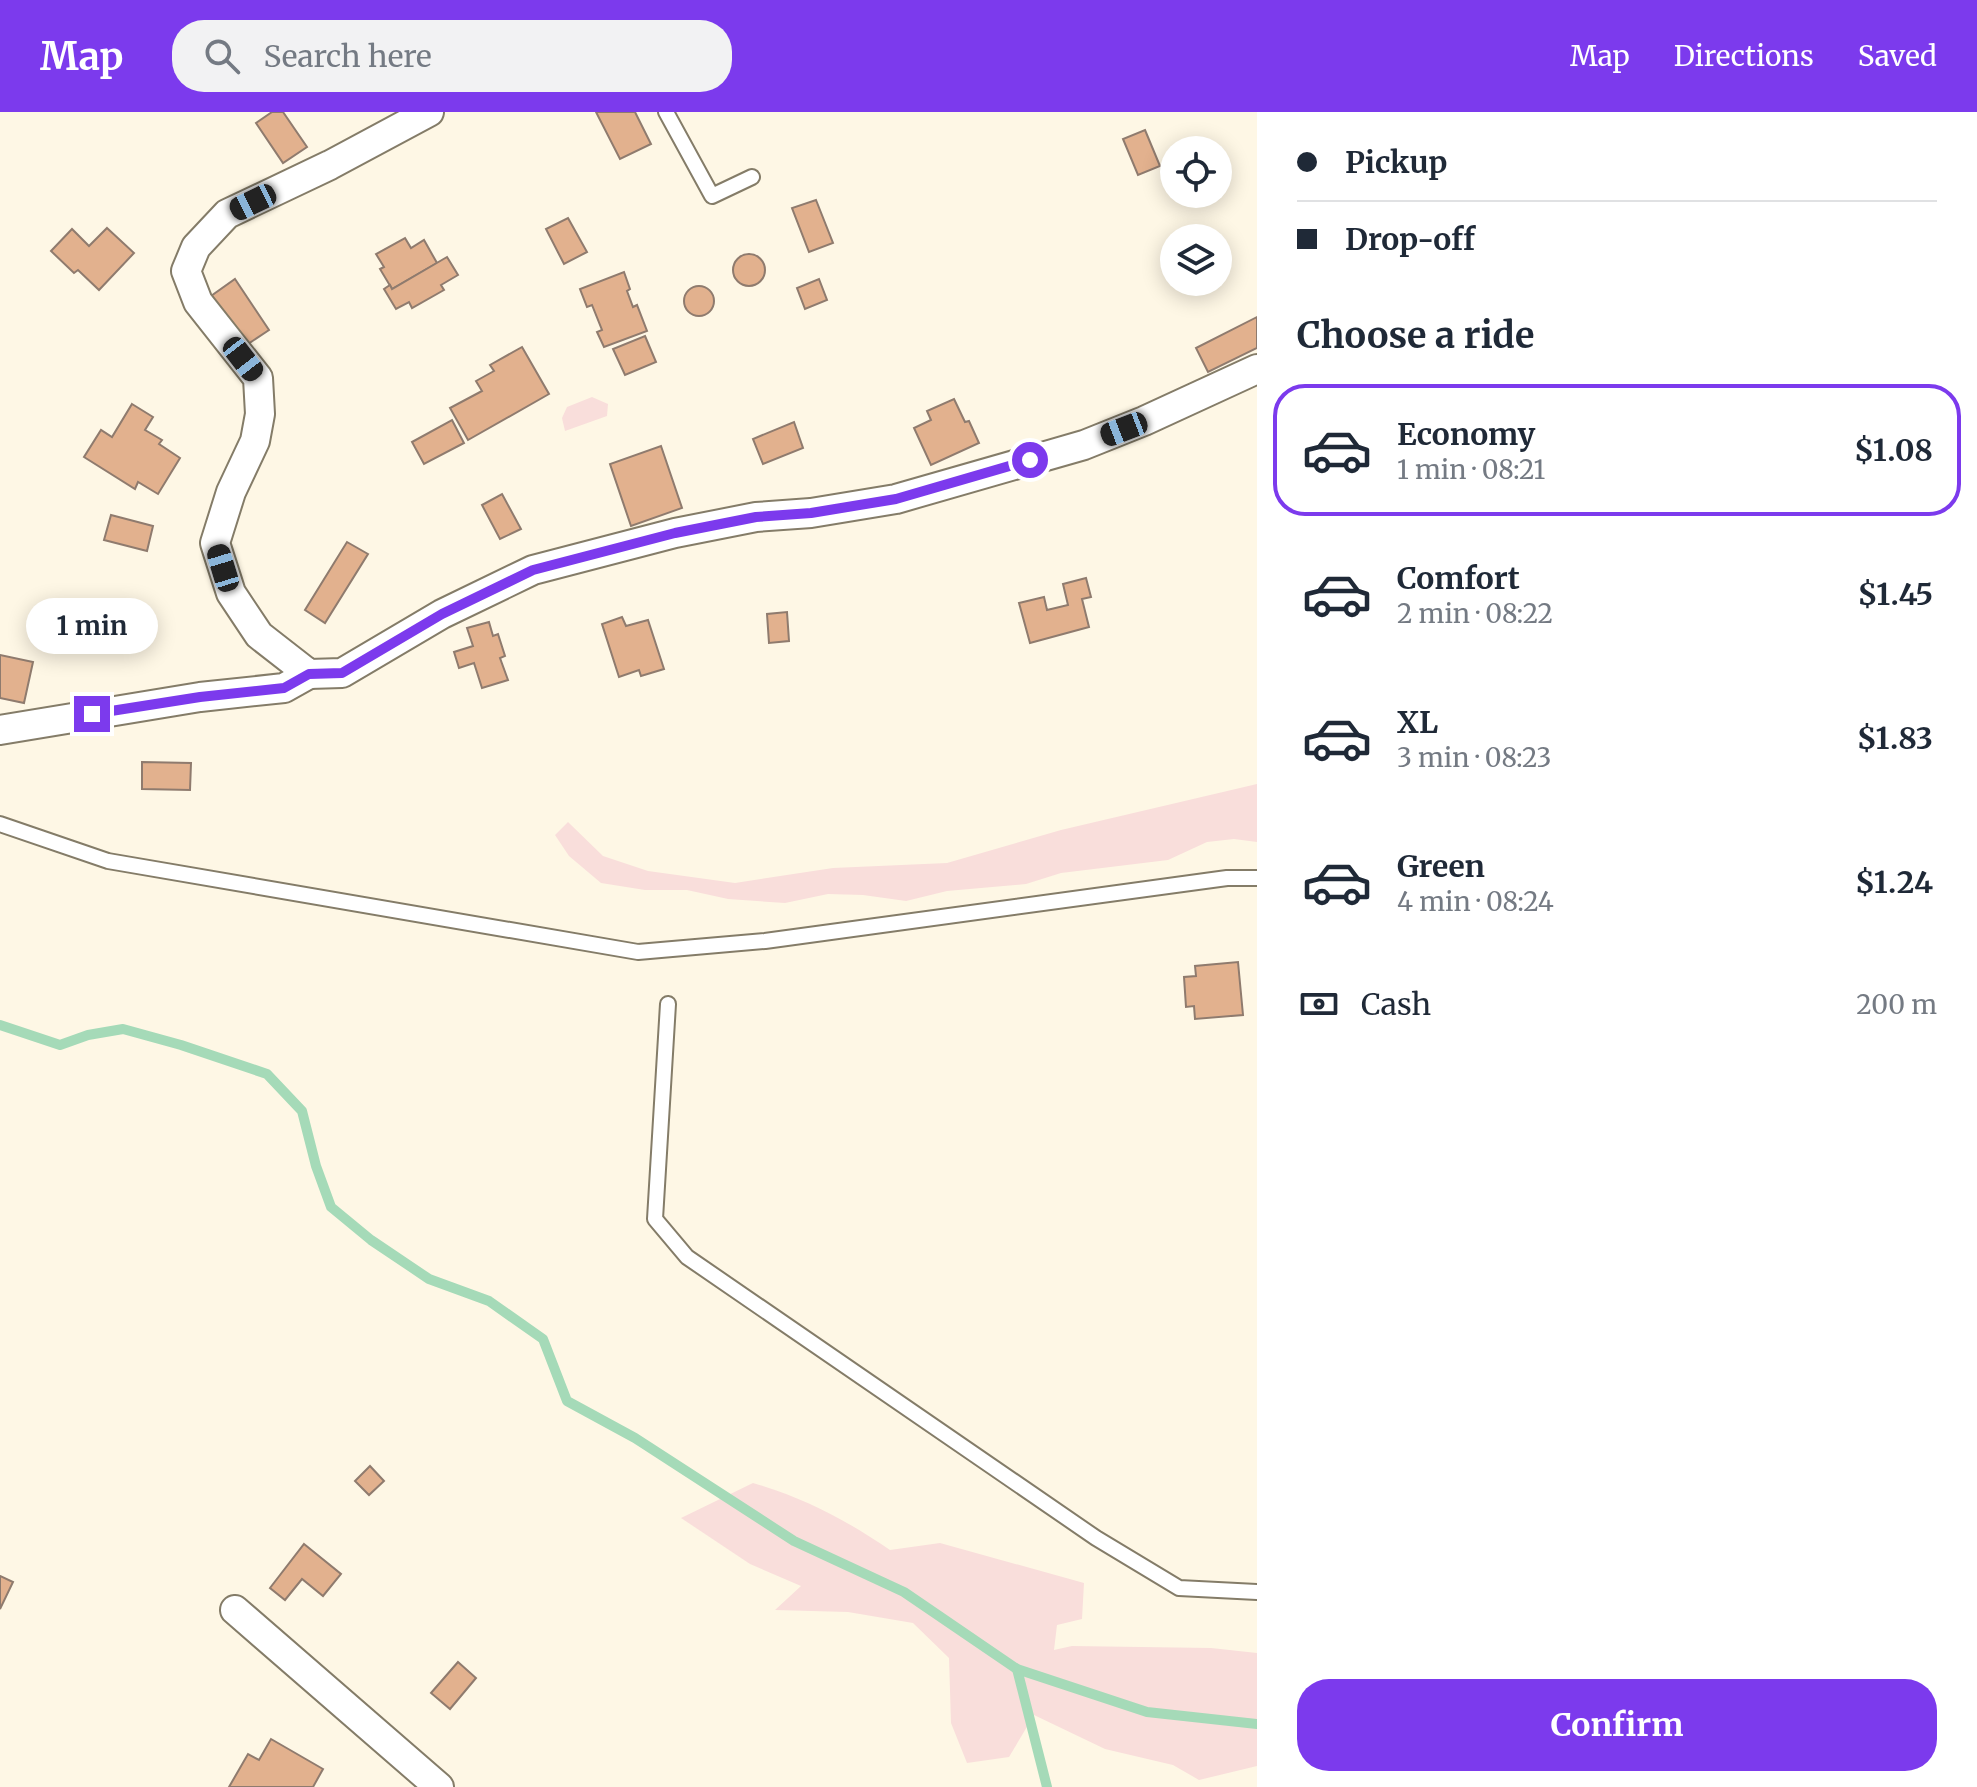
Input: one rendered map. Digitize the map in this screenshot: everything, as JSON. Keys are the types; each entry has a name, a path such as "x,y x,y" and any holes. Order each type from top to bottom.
{"street":[{"path":"309,674 259,635 231,593 215,543 231,492 255,441 260,414 258,378 198,302 186,271 196,247 227,214 330,165 429,112"},
{"path":"0,730 200,697 284,688 309,674 342,673 442,614 533,570 675,533 756,517 811,513 896,499 1084,445 1257,369"},
{"path":"235,1610 439,1787"}],"lane":[{"path":"666,112 712,196 752,177"},
{"path":"0,824 108,861 638,952 765,941 1227,878 1257,878"},
{"path":"668,1004 655,1219 687,1257 1096,1538 1167,1581 1179,1588 1257,1592"}],"shaded area":[{"path":"592,397 608,404 607,416 565,431 562,418 567,407"},
{"path":"1257,784 1257,842 1234,839 1207,842 1168,860 1061,873 1026,884 947,891 906,901 828,894 785,903 601,883 569,856 555,835 568,822 603,856 648,871 735,883 833,868 947,863 1061,830"},
{"path":"753,1483 824,1511 890,1550 940,1543 1084,1583 1082,1619 1057,1625 1054,1650 1072,1646 1211,1648 1257,1653 1257,1766 1199,1780 1173,1765 1105,1749 1034,1715 1009,1757 967,1763 951,1723 949,1658 913,1623 848,1612 775,1610 801,1586 750,1564 681,1518"}],"building":[{"path":"272,112 283,112 307,147 283,163 256,123"},
{"path":"596,112 635,112 651,144 620,159"},
{"path":"1145,130 1160,166 1138,175 1123,139"},
{"path":"816,200 833,243 809,252 792,208"},
{"path":"568,218 587,252 564,264 546,229"},
{"path":"107,228 134,253 99,290 78,270 74,273 51,251 72,229 89,246"},
{"path":"405,238 411,248 424,240 437,263 392,289 380,269 384,267 376,254"},
{"path":"749,254 760,259 765,270 760,281 749,286 738,281 733,270 738,259"},
{"path":"447,257 458,275 441,285 444,290 412,308 409,302 396,309 384,289 390,285 392,289"},
{"path":"624,272 633,307 637,305 647,331 604,347 597,332 602,330 592,305 587,307 580,289"},
{"path":"235,279 269,330 245,346 211,296"},
{"path":"819,279 827,300 805,309 797,288"},
{"path":"699,286 705,287 713,295 713,307 705,315 699,316 693,315 685,307 684,301 685,295 693,287"},
{"path":"1257,317 1257,348 1208,372 1196,348"},
{"path":"645,336 656,362 625,375 613,349"},
{"path":"522,347 549,394 468,440 450,408 482,391 476,381 494,371 490,365"},
{"path":"954,399 979,443 931,465 914,428 931,420 927,411"},
{"path":"132,404 153,417 145,430 162,440 159,444 180,458 158,494 138,482 135,489 84,457 101,430 112,437"},
{"path":"452,420 464,443 424,464 412,442"},
{"path":"794,422 803,448 763,464 753,439"},
{"path":"661,446 682,508 631,526 610,464"},
{"path":"502,494 521,529 500,539 482,505"},
{"path":"111,515 153,526 147,551 104,540"},
{"path":"347,542 368,554 325,623 305,610"},
{"path":"1086,578 1091,597 1082,599 1089,627 1030,643 1019,603 1044,597 1047,610 1068,605 1063,584"},
{"path":"787,612 789,641 769,643 767,614"},
{"path":"622,617 626,626 648,620 664,669 641,676 639,670 619,677 602,624"},
{"path":"489,622 493,636 498,634 505,656 500,658 508,680 482,688 474,663 459,668 454,652 473,646 467,628"},
{"path":"0,655 33,662 24,703 0,698"},
{"path":"142,762 191,763 190,790 142,789"},
{"path":"1238,962 1243,1015 1195,1019 1194,1006 1186,1007 1184,977 1196,976 1195,966"},
{"path":"370,1466 384,1481 369,1495 355,1481"},
{"path":"304,1544 341,1574 323,1596 302,1579 285,1600 270,1588"},
{"path":"0,1576 13,1582 0,1609"},
{"path":"458,1662 476,1678 450,1709 431,1693"},
{"path":"271,1739 323,1769 313,1787 229,1787 248,1754 259,1760"}],"waterway":[{"path":"0,1025 60,1045 88,1035 123,1029 267,1074 302,1111 316,1166 331,1207 371,1240 429,1279 489,1301 543,1339 567,1401 635,1438 794,1541 904,1592 1017,1669 1147,1712 1257,1724"},
{"path":"1017,1669 1047,1787"}],"route":[{"path":"92,714 284,688 309,674 342,673 442,614 533,570 675,533 756,517 811,513 896,499 1030,460"}]}
